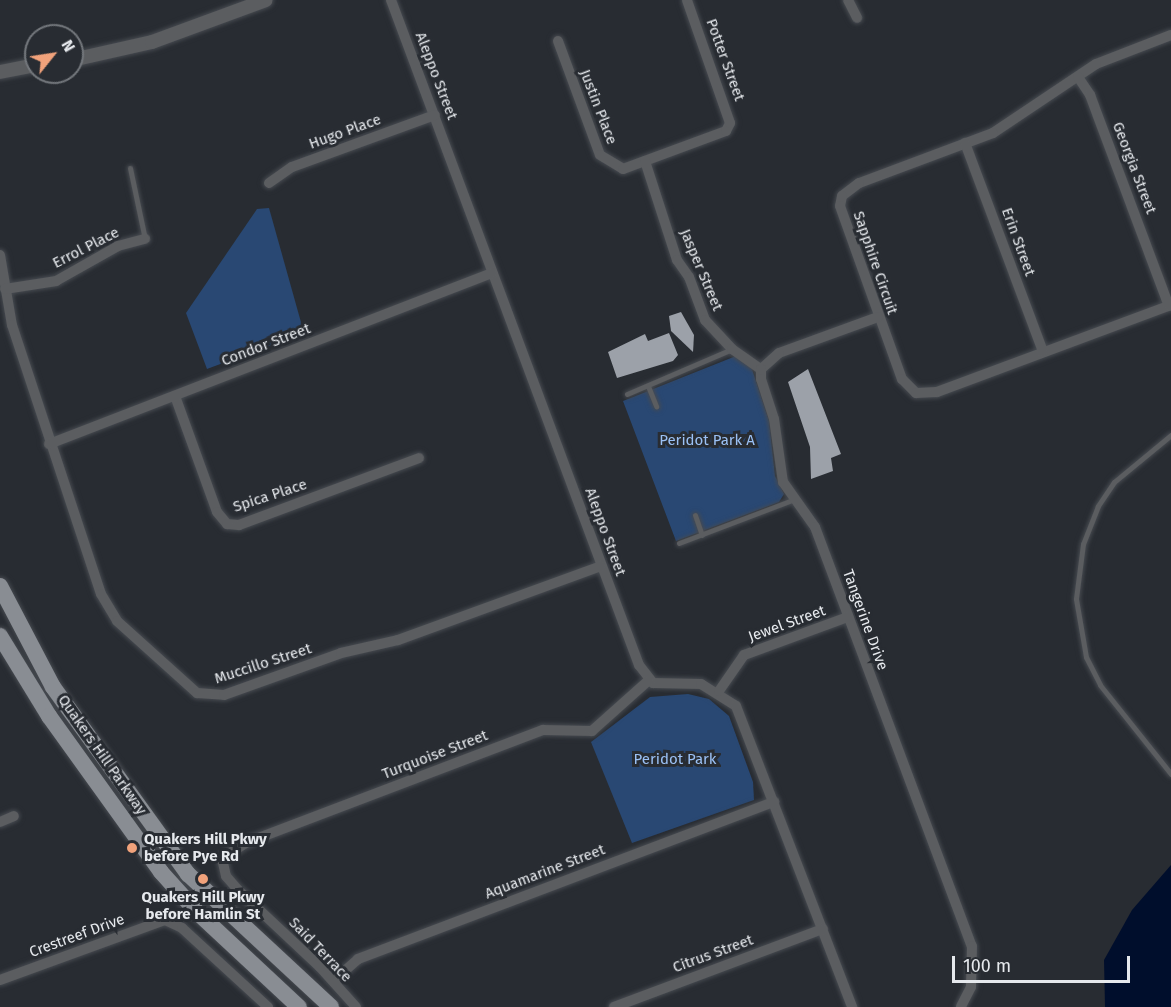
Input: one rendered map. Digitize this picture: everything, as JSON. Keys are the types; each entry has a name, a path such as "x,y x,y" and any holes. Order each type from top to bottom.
{"main road":[{"name":"Quakers Hill Parkway","path":"0,586 53,687 175,857 214,901 331,1007"},
{"name":"Quakers Hill Parkway","path":"0,636 42,707 161,872 197,912 300,1007"}],"street":[{"path":"84,57 152,42 266,0"},
{"name":"Aleppo Street","path":"391,0 601,566 639,665 649,680"},
{"path":"848,0 857,18"},
{"name":"Potter Street","path":"692,1 730,115 726,131"},
{"name":"Sapphire Circuit","path":"1170,305 937,392 916,393 902,379 878,317 842,216 842,196 859,183 1007,125 1104,60 1171,35"},
{"name":"Justin Place","path":"558,41 600,155 623,169 726,131"},
{"path":"0,72 24,67"},
{"name":"Georgia Street","path":"1078,77 1090,95 1170,305"},
{"name":"Hugo Place","path":"269,183 291,167 435,115"},
{"name":"Erin Street","path":"965,143 1043,352"},
{"name":"Jasper Street","path":"645,161 677,260 689,277 705,320 732,349 761,369"},
{"name":"Errol Place","path":"5,290 56,281 118,246 145,239"},
{"name":"Muccillo Street","path":"0,255 12,325 49,444 101,594 117,621 186,687 210,696 341,653 398,640 601,566"},
{"name":"Condor Street","path":"49,444 492,273"},
{"path":"761,369 779,353 878,317"},
{"name":"Tangerine Drive","path":"761,369 783,482 815,527 972,946 971,987 962,1007"},
{"name":"Spica Place","path":"176,396 217,512 227,524 238,525 419,458"},
{"name":"Jewel Street","path":"719,691 744,655 848,618"},
{"path":"649,680 660,685 692,682 719,691 742,717 852,1007"},
{"name":"Turquoise Street","path":"222,858 248,842 543,730 592,731 649,680"},
{"name":"Aquamarine Street","path":"333,981 358,959 774,802"},
{"path":"0,822 14,816"},
{"name":"Said Terrace","path":"222,858 226,876 239,891 333,981 356,1007"},
{"name":"Crestreef Drive","path":"0,980 165,920 182,928 268,1007"},
{"name":"Citrus Street","path":"614,1007 823,929"}],"lane":[{"name":"Errol Place","path":"130,168 145,239"},
{"path":"627,394 732,349"},
{"path":"648,386 656,406"},
{"path":"1171,435 1114,482 1098,506 1083,544 1077,599 1086,657 1100,685 1171,774"},
{"path":"679,543 796,499"},
{"path":"695,515 702,535"}],"green space":[{"path":"269,208 304,333 207,369 186,313 257,209"},
{"name":"Peridot Park A","path":"736,356 752,369 769,421 775,476 784,494 779,502 676,541 623,401"},
{"name":"Peridot Park","path":"688,694 709,699 729,716 753,782 754,800 632,843 591,742 650,697"}],"shaded area":[{"path":"1171,865 1171,1007 1105,1007 1104,960 1132,910"}],"building":[{"path":"681,312 694,335 693,352 671,331 669,316"},
{"path":"669,333 678,355 673,361 617,378 608,352 645,334 648,341"},
{"path":"808,369 841,454 831,458 833,471 811,479 810,447 788,382"}],"place":[{"name":"Quakers Hill Pkwy before Pye Rd","path":"132,848"},
{"name":"Quakers Hill Pkwy before Hamlin St","path":"203,879"}]}
